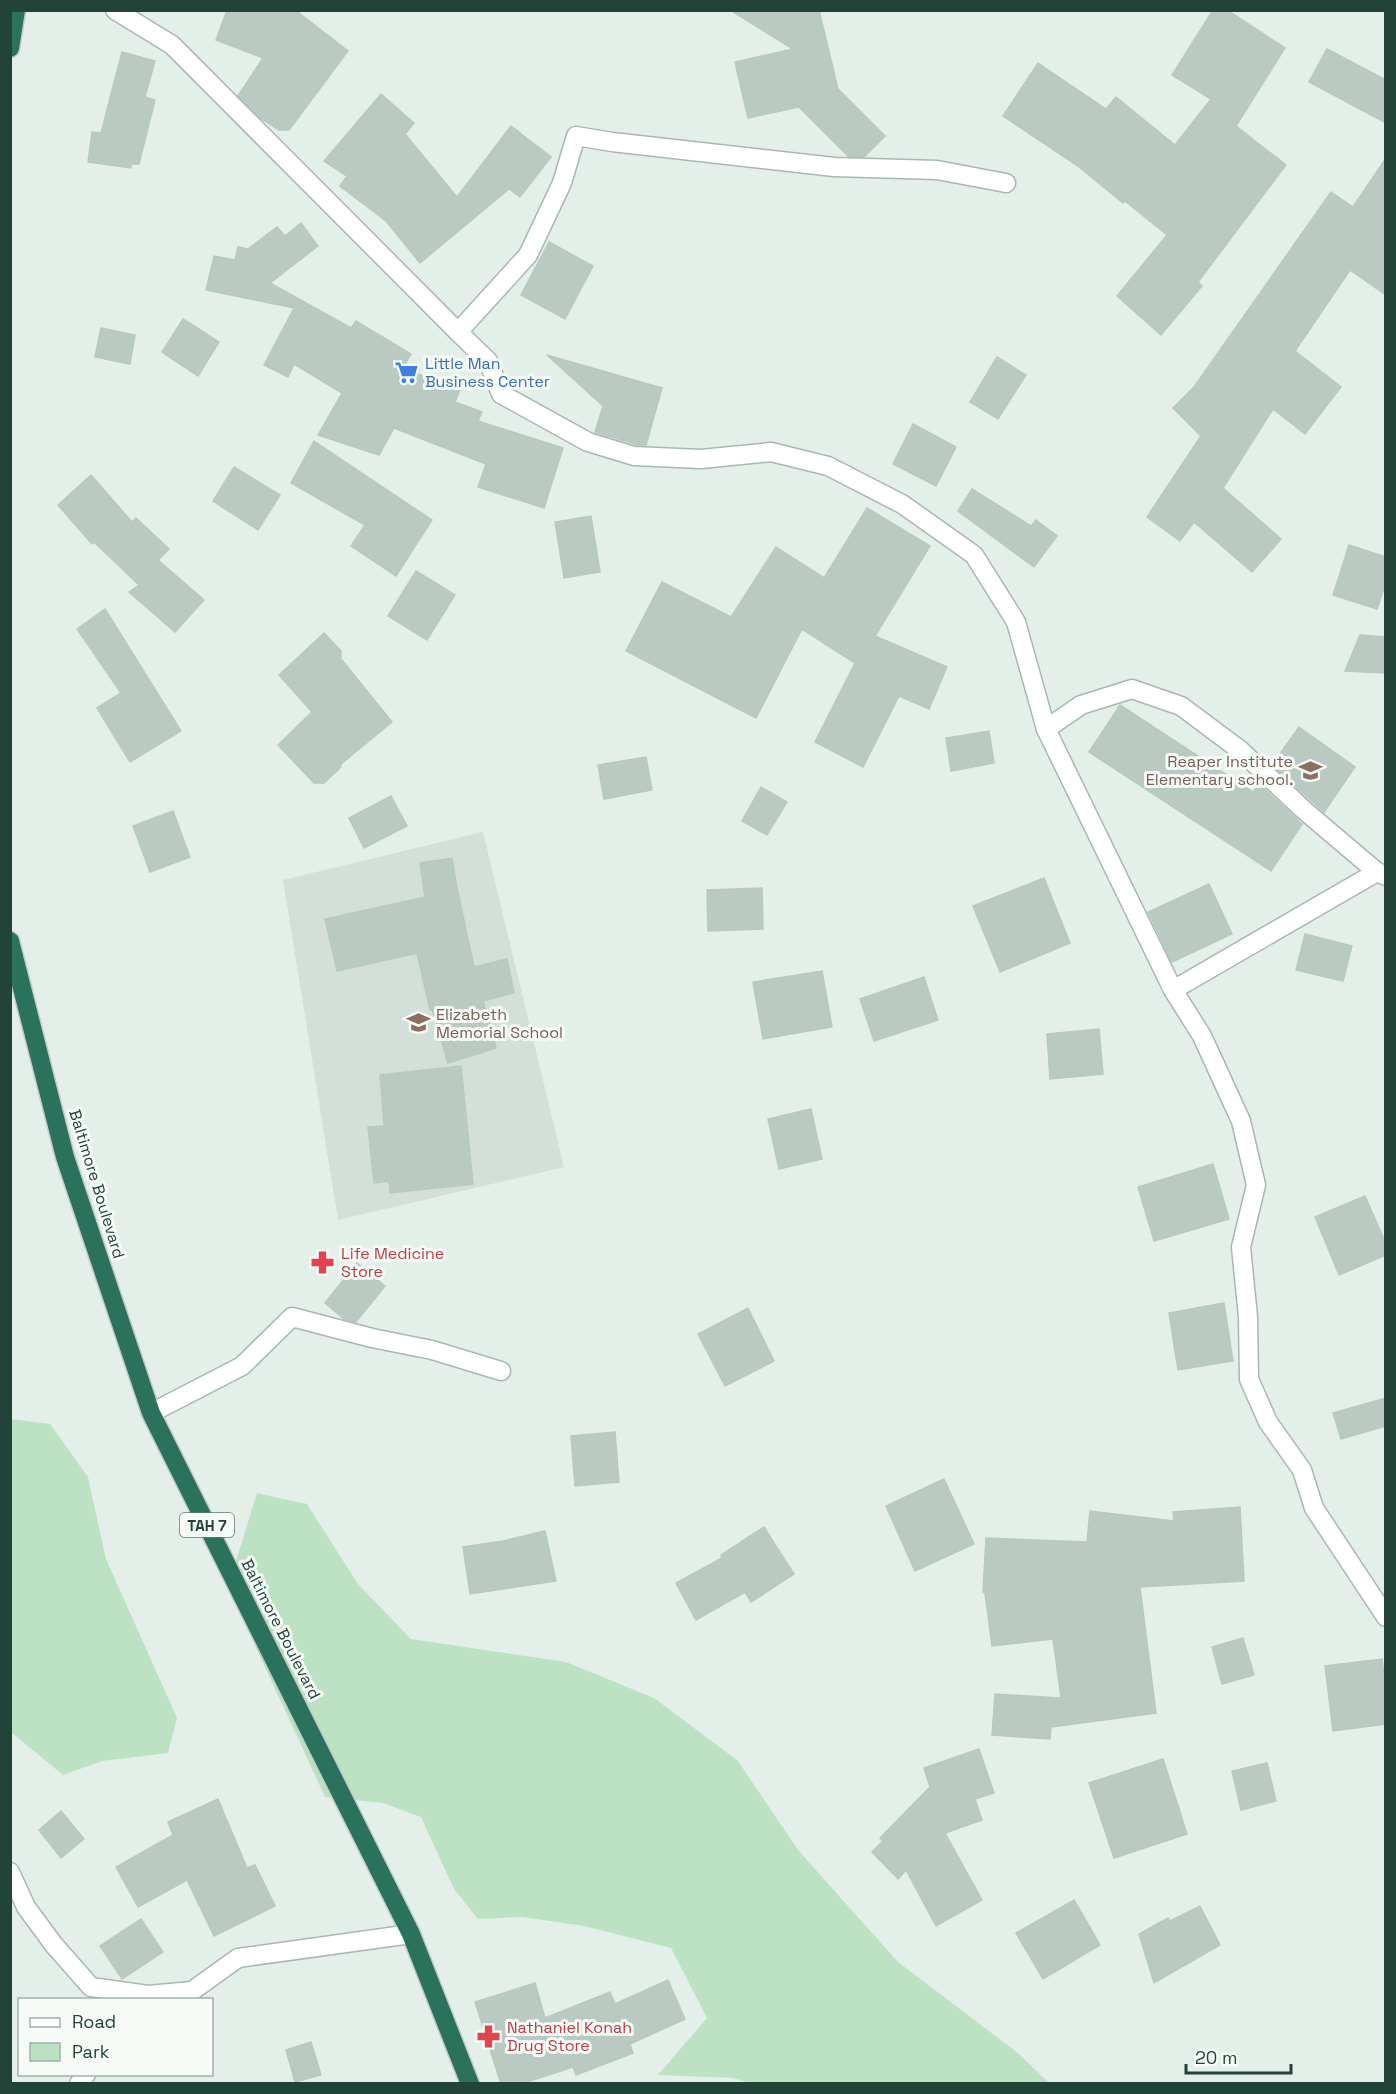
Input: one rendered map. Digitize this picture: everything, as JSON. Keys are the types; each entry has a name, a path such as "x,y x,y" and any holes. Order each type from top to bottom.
{"highway":[{"path":"10,48 16,10"},
{"name":"Baltimore Boulevard","path":"10,940 65,1157 152,1413 411,1934 470,2084"}],"street":[{"path":"115,10 172,45 488,361 501,394 588,442 634,456 700,459 771,452 828,466 902,504 974,555 1016,622 1046,729 1173,990 1202,1036 1241,1121 1256,1185 1241,1246 1248,1317 1249,1379 1268,1422 1302,1470 1314,1508 1386,1617"},
{"path":"458,332 528,255 562,183 576,136 834,168 937,170 1005,183"},
{"path":"1046,729 1081,705 1132,689 1182,706 1240,750 1305,811 1381,874 1173,990"},
{"path":"152,1413 242,1366 292,1317 372,1338 432,1350 501,1371"},
{"path":"10,1872 26,1907 54,1945 91,1987 146,1997 192,1991 238,1958 411,1934"}],"shaded area":[{"name":"Elizabeth Memorial School","path":"483,832 564,1167 338,1220 283,880"}],"green space":[{"path":"11,1419 50,1424 88,1477 106,1559 177,1718 168,1753 102,1761 63,1775 11,1732"},
{"path":"257,1493 307,1504 358,1584 411,1639 566,1662 654,1698 738,1761 798,1850 898,1962 1018,2053 1049,2083 752,2084 733,2078 658,2075 707,2018 671,1948 584,1926 523,1917 478,1919 454,1889 421,1817 383,1803 325,1797 228,1587"}],"building":[{"path":"227,10 295,10 348,51 289,130 279,130 260,118 238,96 263,58 216,40"},
{"path":"730,10 819,10 838,89 885,136 864,157 848,156 799,107 748,118 735,62 793,49"},
{"path":"1213,10 1227,10 1285,48 1236,126 1286,165 1198,282 1202,286 1161,335 1117,296 1167,235 1079,167 1003,116 1038,63 1106,109 1116,97 1175,145 1211,99 1172,75"},
{"path":"1327,49 1386,80 1386,123 1309,82"},
{"path":"122,52 155,61 145,97 155,100 139,164 131,164 131,168 88,162 92,132 101,133"},
{"path":"381,94 414,123 405,134 457,197 511,126 551,157 520,197 509,189 420,263 386,221 340,186 347,176 324,161"},
{"path":"1386,158 1386,295 1350,270 1295,351 1341,387 1305,434 1273,409 1223,488 1281,539 1252,572 1194,522 1180,541 1147,517 1201,436 1173,408 1194,387 1331,192 1353,207"},
{"path":"301,223 318,246 270,283 351,328 356,321 411,354 403,368 460,390 455,402 482,412 478,421 563,448 544,508 478,487 486,464 394,428 379,455 318,435 342,393 294,364 288,377 264,365 294,308 206,290 214,256 235,260 238,247 248,249 277,227 285,236"},
{"path":"549,242 593,266 565,319 521,295"},
{"path":"183,319 219,342 198,376 162,352"},
{"path":"101,328 135,335 130,364 95,357"},
{"path":"547,355 662,388 646,445 638,445 595,432 603,406"},
{"path":"997,357 1026,375 998,419 970,402"},
{"path":"913,424 956,447 936,486 893,464"},
{"path":"314,441 432,520 396,576 351,546 365,525 291,483"},
{"path":"234,467 280,495 258,530 213,501"},
{"path":"91,475 132,522 136,518 169,549 158,560 204,600 175,632 129,592 139,585 94,542 92,544 58,505"},
{"path":"972,489 1031,526 1036,520 1057,536 1034,567 958,511"},
{"path":"867,508 930,546 875,636 947,667 929,709 899,696 863,767 815,742 855,663 802,629 756,718 626,651 662,582 731,617 776,547 824,578"},
{"path":"591,516 600,572 564,578 555,522"},
{"path":"1349,545 1386,557 1386,582 1377,609 1333,595"},
{"path":"416,571 455,595 427,640 388,616"},
{"path":"105,609 181,731 130,762 97,708 121,693 77,629"},
{"path":"324,633 341,651 341,659 392,722 341,764 341,767 324,783 314,783 278,745 312,712 279,675"},
{"path":"1360,635 1386,637 1386,673 1345,671"},
{"path":"1120,705 1253,792 1259,784 1302,824 1271,871 1089,752"},
{"name":"Reaper Institute Elementary school.","path":"1299,727 1355,767 1324,812 1272,765"},
{"path":"989,731 994,763 951,771 946,738"},
{"path":"646,757 652,790 604,799 598,765"},
{"path":"761,787 787,802 767,835 742,821"},
{"path":"391,796 407,826 364,848 349,818"},
{"path":"173,811 190,857 150,872 133,826"},
{"path":"452,858 474,967 507,959 514,993 483,1001 496,1048 448,1063 432,1009 430,1010 417,953 337,971 325,919 425,897 420,863"},
{"path":"1044,878 1070,943 1000,972 973,906"},
{"path":"1209,884 1232,934 1172,962 1148,912"},
{"path":"762,888 763,929 708,931 707,890"},
{"path":"1305,934 1352,946 1343,981 1296,970"},
{"path":"822,971 832,1027 763,1039 753,982"},
{"path":"924,977 938,1020 874,1041 860,999"},
{"path":"1099,1029 1103,1074 1050,1079 1047,1034"},
{"path":"461,1066 473,1184 390,1193 389,1181 374,1183 368,1127 384,1126 380,1075"},
{"path":"811,1109 822,1159 779,1169 768,1119"},
{"path":"1213,1164 1229,1219 1154,1241 1138,1187"},
{"path":"1365,1196 1386,1244 1386,1255 1339,1275 1315,1217"},
{"path":"357,1263 385,1286 356,1322 344,1319 325,1303"},
{"path":"1224,1303 1233,1361 1178,1370 1169,1313"},
{"path":"748,1308 774,1361 725,1386 698,1334"},
{"path":"1386,1398 1386,1426 1341,1439 1333,1413"},
{"path":"615,1432 619,1482 575,1486 571,1436"},
{"path":"944,1479 974,1544 915,1571 886,1506"},
{"path":"1240,1507 1244,1581 1140,1587 1156,1713 1051,1727 1050,1739 992,1735 995,1694 1061,1698 1053,1639 992,1646 985,1593 983,1592 986,1538 1087,1542 1090,1511 1174,1521 1173,1512"},
{"path":"764,1527 794,1574 751,1602 745,1592 696,1620 676,1583 722,1558 721,1555"},
{"path":"545,1531 556,1581 470,1594 463,1547"},
{"path":"1243,1638 1254,1675 1222,1684 1212,1647"},
{"path":"1382,1659 1386,1689 1386,1724 1333,1731 1325,1666"},
{"path":"979,1749 994,1793 975,1799 982,1820 945,1833 982,1900 936,1926 906,1870 898,1879 872,1852 883,1841 880,1838 930,1787 924,1768"},
{"path":"1163,1759 1187,1834 1114,1858 1089,1783"},
{"path":"1267,1763 1276,1801 1241,1810 1232,1771"},
{"path":"218,1799 247,1868 255,1865 275,1906 214,1936 187,1880 138,1907 116,1867 173,1835 168,1822"},
{"path":"61,1811 84,1839 61,1858 39,1830"},
{"path":"1074,1900 1100,1945 1043,1979 1016,1933"},
{"path":"1200,1906 1220,1945 1154,1983 1139,1934 1168,1918 1170,1921"},
{"path":"141,1919 163,1952 122,1979 100,1946"},
{"path":"668,1980 685,2019 630,2044 633,2053 576,2075 573,2067 521,2084 501,2084 475,2002 535,1983 545,2018 610,1992 615,2004"},
{"path":"311,2042 321,2075 295,2082 286,2050"}],"place":[{"name":"Little Man Business Center","path":"407,372"},
{"name":"Reaper Institute Elementary school.","path":"1311,770"},
{"name":"Elizabeth Memorial School","path":"418,1023"},
{"name":"Life Medicine Store","path":"323,1262"},
{"name":"Nathaniel Konah Drug Store","path":"489,2036"}]}
